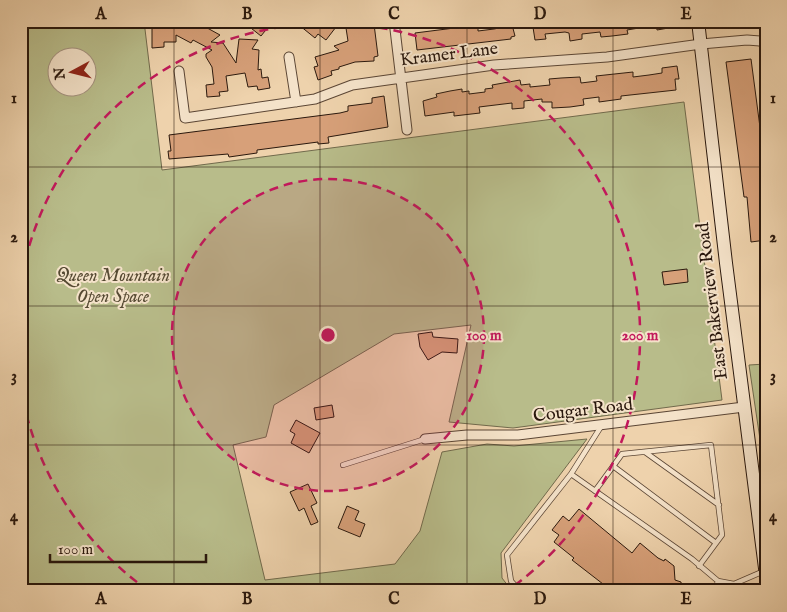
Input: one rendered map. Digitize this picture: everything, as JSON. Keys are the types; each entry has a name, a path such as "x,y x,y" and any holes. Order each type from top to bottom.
{"main road":[{"name":"East Bakerview Road","path":"698,21 766,576"}],"street":[{"path":"394,21 407,130"},
{"name":"Kramer Lane","path":"178,71 185,118 315,99 352,85 494,65 606,57 701,44 747,40 760,41 766,45"},
{"path":"289,56 296,102"},
{"name":"Cougar Road","path":"425,440 467,434 518,435 744,407"}],"lane":[{"path":"520,591 511,581 507,555 571,474 602,425"},
{"path":"343,465 425,440"},
{"path":"595,491 622,454 711,444 722,535 699,566"},
{"path":"645,452 719,505"},
{"path":"613,466 716,543"},
{"path":"571,474 718,581 734,584 747,591"},
{"path":"734,584 765,571"},
{"path":"715,591 718,581"}],"green space":[{"name":"Queen Mountain Open Space","path":"21,21 144,21 162,170 684,102 722,400 513,428 449,422 471,325 394,334 274,405 266,437 233,445 265,580 395,564 420,531 442,452 487,444 514,446 587,439 501,553 502,578 512,591 21,591"},
{"path":"766,364 766,480 749,365"}],"building":[{"path":"187,21 202,21 200,24 220,35 211,42 223,43 236,63 239,39 258,40 252,49 259,50 258,70 261,69 262,78 268,77 270,88 258,90 257,86 248,87 245,73 226,76 228,91 219,92 220,96 207,97 206,85 214,84 212,67 206,57 206,54 212,50 193,40 191,43 176,35 176,42 164,42 164,47 152,48 152,25 185,24"},
{"path":"242,21 273,21 261,36"},
{"path":"294,21 328,21 336,27 326,40 318,34 315,38"},
{"path":"351,21 374,24 378,56 374,57 374,61 355,62 339,67 339,69 331,71 332,75 318,80 314,67 318,66 315,57 339,50 334,46 348,41 346,28 352,27"},
{"path":"511,21 515,36 511,37 511,39 417,50 415,33 478,25 478,31 494,29 499,28 498,22"},
{"path":"532,21 651,21 651,26 627,30 628,34 612,36 601,37 600,32 582,34 582,39 570,41 569,33 565,32 545,34 546,39 535,40"},
{"path":"656,21 680,21 680,26 657,30"},
{"path":"751,59 766,173 766,240 751,242 747,197 744,197 726,62"},
{"path":"677,66 679,79 675,79 676,90 621,96 621,99 599,102 599,97 583,99 584,105 570,107 552,108 552,102 542,102 542,99 524,101 524,108 512,109 512,103 479,107 480,113 454,116 454,112 425,116 423,101 437,97 436,94 450,91 462,89 462,92 469,91 469,94 485,92 485,89 493,88 492,85 520,80 521,85 530,84 530,87 550,85 549,79 561,78 580,77 581,83 597,81 596,76 633,72 633,77 662,73 662,68"},
{"path":"384,96 388,127 328,137 329,143 318,144 318,142 257,150 257,153 229,157 228,154 169,159 168,151 171,151 169,135 340,113 348,111 348,106 372,103 372,98"},
{"path":"687,269 688,282 664,285 662,272"},
{"path":"432,332 433,337 458,339 457,353 442,352 428,360 420,347 418,334"},
{"path":"332,405 334,417 316,420 314,408"},
{"path":"296,420 320,433 309,453 291,443 295,434 290,431"},
{"path":"308,484 317,503 311,506 318,522 311,525 304,508 299,511 290,492"},
{"path":"347,506 359,511 355,520 365,524 360,537 338,528"},
{"path":"579,509 632,553 640,543 658,558 664,561 665,559 674,566 675,580 681,582 682,591 612,591 572,560 574,558 554,542 559,535 552,530 563,516 569,521"}]}
